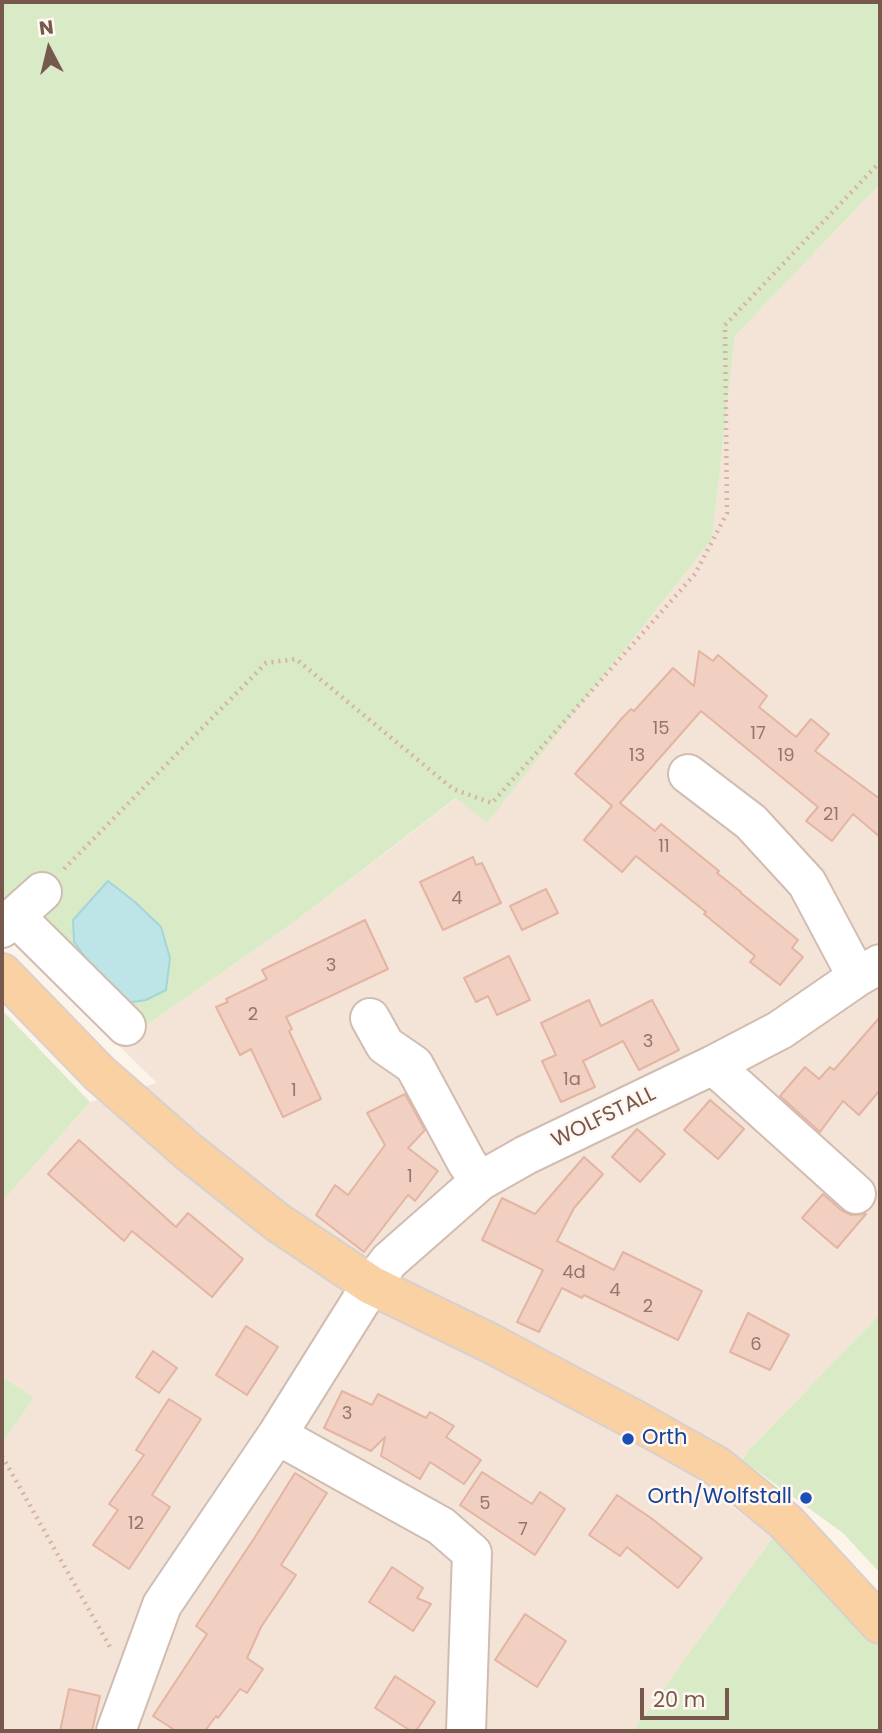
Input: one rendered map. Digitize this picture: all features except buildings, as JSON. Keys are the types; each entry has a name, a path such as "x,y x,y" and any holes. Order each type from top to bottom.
{"main road":[{"path":"2,973 99,1073 189,1152 278,1222 371,1285 490,1343 637,1420 717,1466 786,1522 880,1624"}],"street":[{"name":"WOLFSTALL","path":"371,1285 389,1261 480,1181 526,1155 780,1030 868,970 807,883 751,822 688,774"},
{"path":"20,912 126,1026"},
{"path":"370,1018 385,1045 414,1065 467,1163 480,1181"},
{"path":"713,1065 856,1194"},
{"path":"117,1731 162,1605 277,1435 371,1285"},
{"path":"277,1435 441,1526 472,1553 466,1731"}],"path":[{"path":"20,912 265,663 296,659 453,789 492,803 695,574 727,513 725,325 880,162"},
{"path":"2,1456 114,1654 138,1673"}],"shaded area":[{"path":"880,184 880,1314 750,1449 715,1494 773,1537 633,1731 2,1731 2,1444 34,1397 2,1377 2,1202 90,1102 157,1083 118,1045 293,923 457,798 487,822 712,539 735,336"}],"green space":[{"path":"2,2 880,2 880,184 735,336 712,539 487,823 456,798 293,923 118,1045 2,923"},
{"path":"2,1010 90,1102 2,1202"},
{"path":"880,1314 880,1573 843,1533 742,1460"},
{"path":"2,1377 34,1397 2,1444"},
{"path":"773,1537 880,1647 880,1731 633,1731"}],"water":[{"path":"108,881 161,927 170,958 166,990 146,1000 120,1004 74,942 73,920"}],"place":[{"name":"Orth","path":"628,1439"},
{"name":"Orth/Wolfstall","path":"806,1498"}]}
